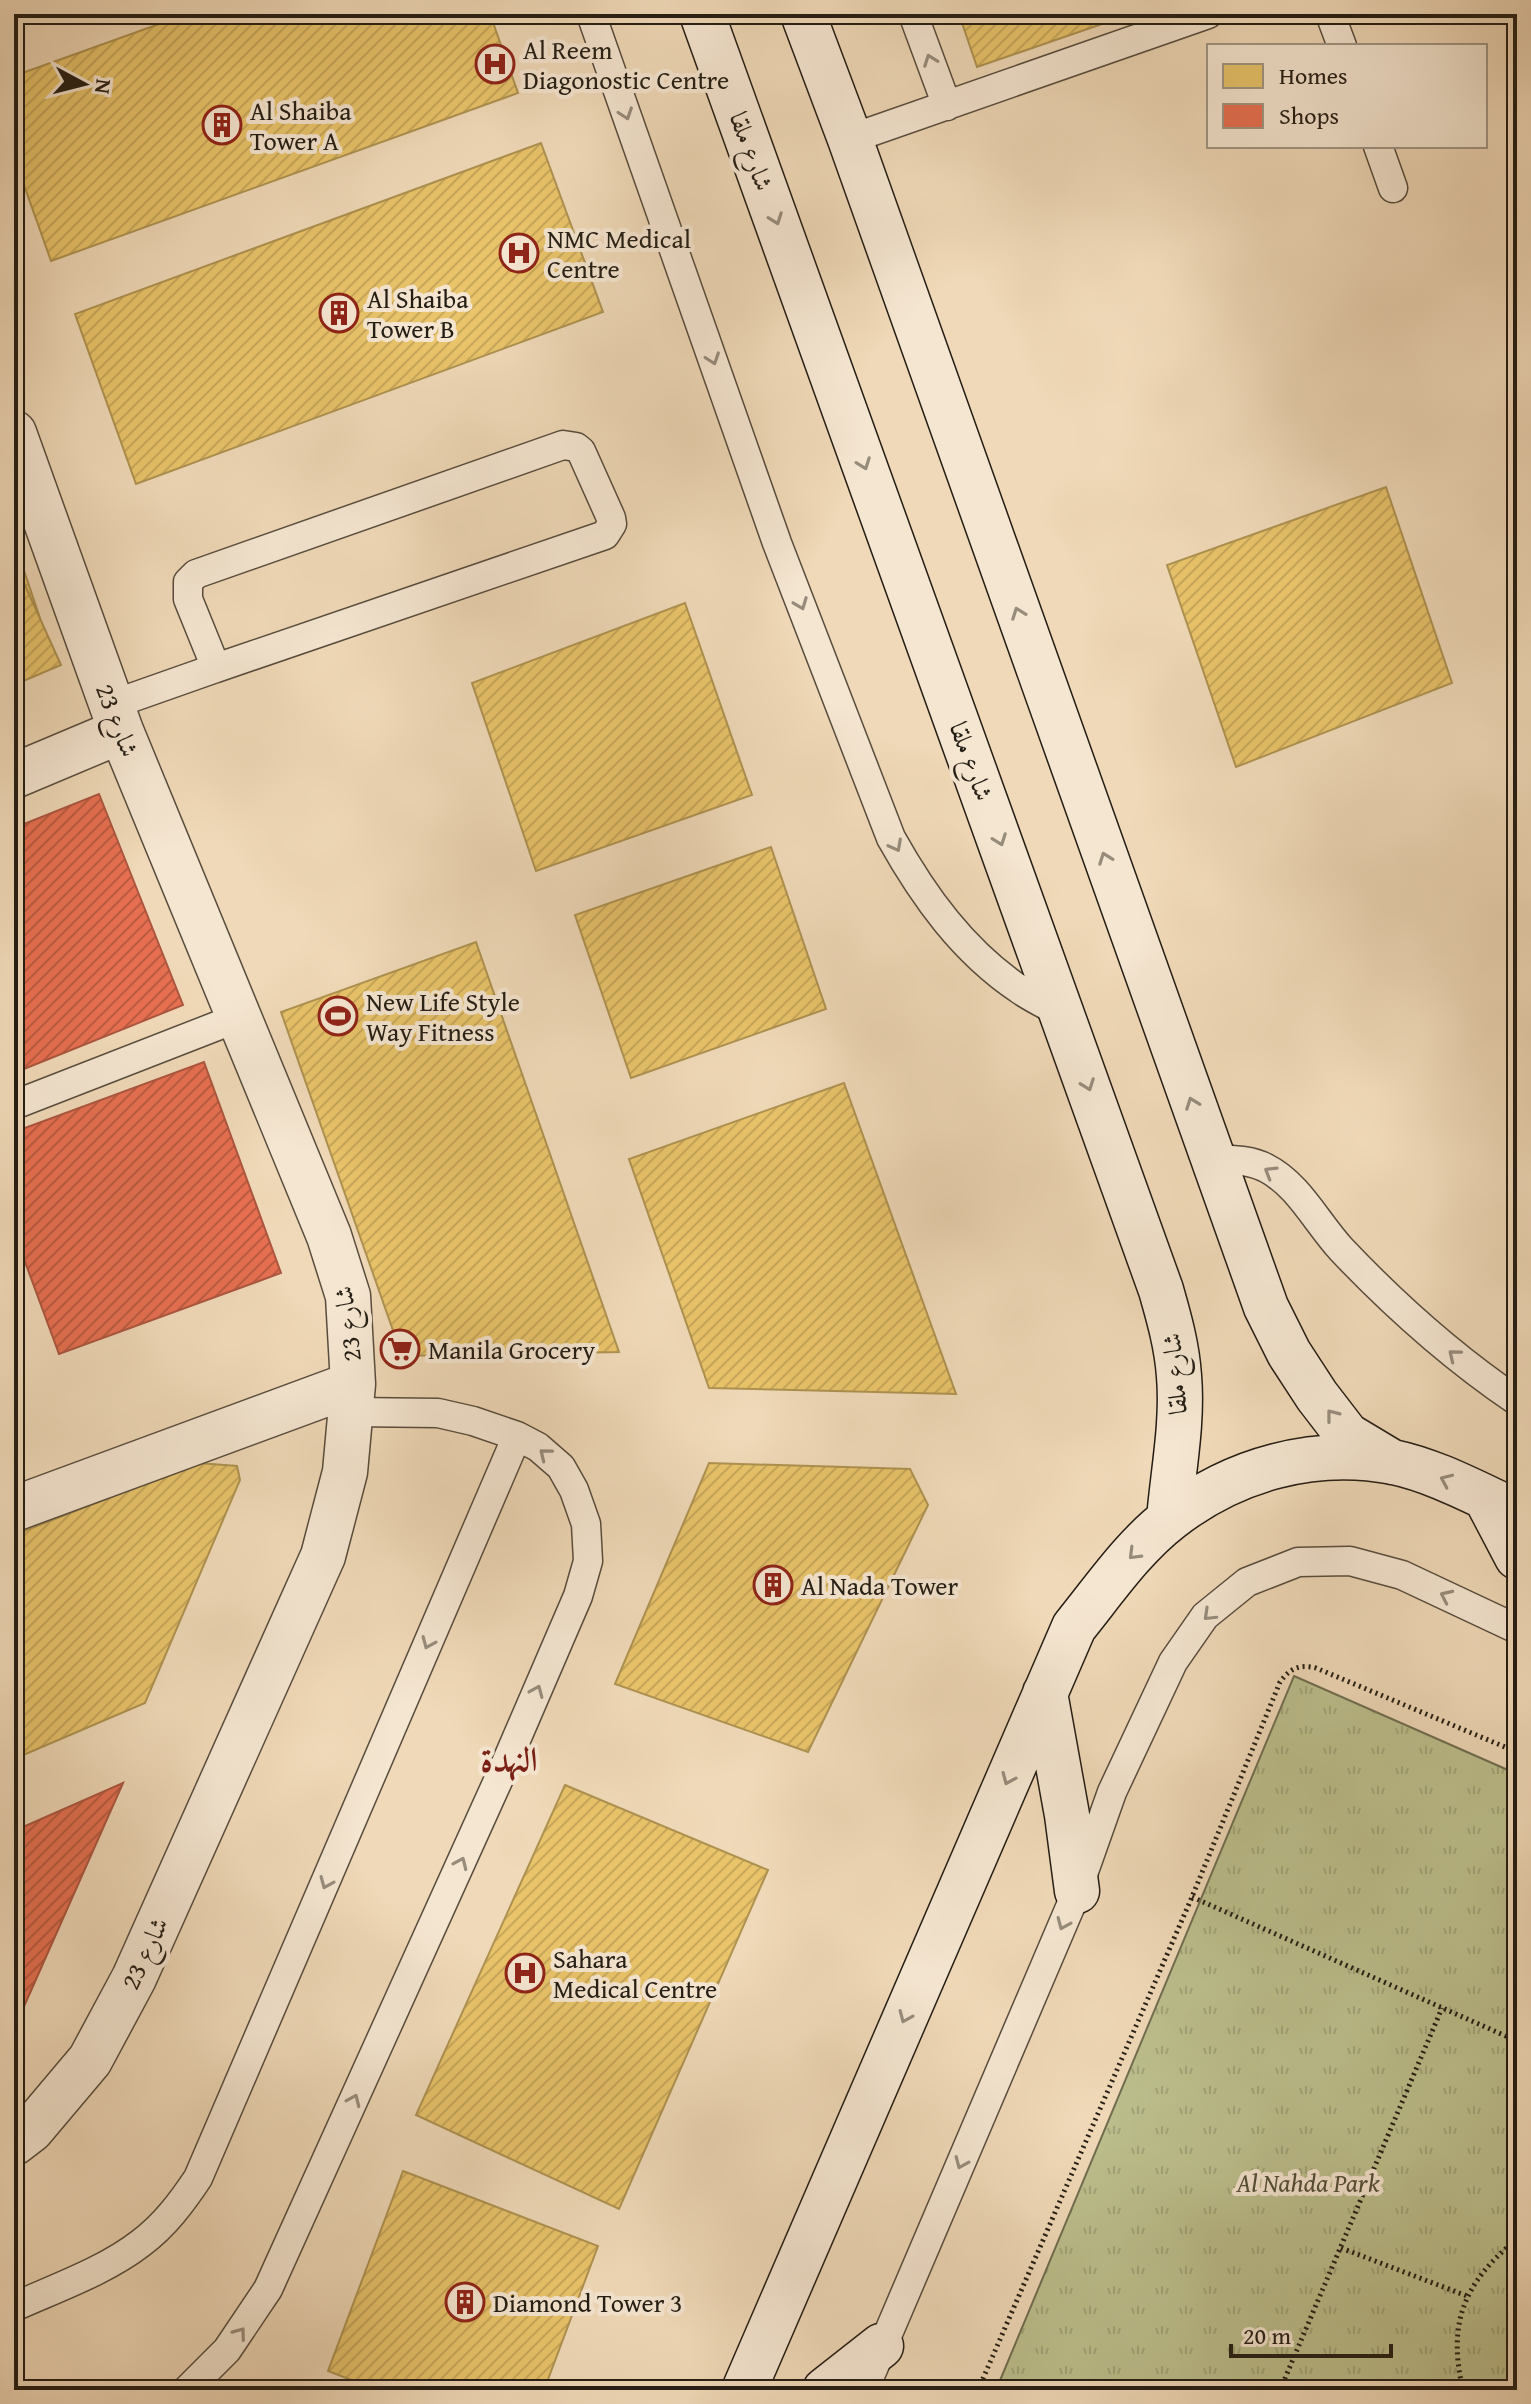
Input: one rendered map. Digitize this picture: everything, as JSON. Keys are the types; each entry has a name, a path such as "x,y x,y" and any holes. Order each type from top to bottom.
{"street":[{"name":"شارع ملقا","path":"702,14 1161,1290 1173,1333 1179,1377 1179,1421 1169,1519"},
{"path":"803,14 1266,1307 1289,1353 1347,1435 1392,1462"},
{"name":"شارع 23","path":"14,433 116,718 329,1236 348,1296 352,1398 345,1472 323,1556 134,1978 90,2060 31,2130 14,2143"},
{"path":"14,776 116,718"},
{"path":"14,1509 352,1398"},
{"path":"744,2390 1074,1627 1123,1565 1169,1519 1219,1485 1274,1465 1333,1456 1392,1462 1428,1472 1502,1505 1517,1557"},
{"path":"1045,1693 1077,1891"},
{"path":"825,2390 881,2346"}],"lane":[{"path":"591,14 777,543 891,838 916,882 946,922 972,949 1019,990 1063,1014"},
{"path":"913,14 947,106"},
{"path":"850,139 1208,14"},
{"path":"1330,14 1341,44"},
{"path":"1379,148 1393,188"},
{"path":"116,718 216,668 605,535 612,524 611,518 581,451 563,445 196,574 188,582 188,599 216,668"},
{"path":"14,1105 240,1017"},
{"path":"1212,1159 1247,1161 1266,1168 1282,1179 1337,1245 1383,1293 1442,1345 1517,1401"},
{"path":"187,2390 227,2350 268,2289 506,1763 578,1596 588,1561 586,1524 574,1490 561,1467 538,1447 517,1436 473,1421 352,1398"},
{"path":"14,2307 115,2260 140,2244 162,2225 198,2178 517,1436"},
{"path":"864,2390 1077,1891 1112,1792 1173,1662 1205,1616 1247,1582 1298,1562 1350,1561 1402,1575 1517,1629"}],"path":[{"path":"978,2390 1192,1897 1280,1682 1295,1667 1306,1665 1517,1752"},
{"path":"1192,1897 1517,2041"},
{"path":"1280,2390 1442,2008"},
{"path":"1463,2390 1457,2364 1458,2329 1467,2296 1489,2262 1517,2239"},
{"path":"1341,2248 1467,2296"}],"green space":[{"name":"Al Nahda Park","path":"1294,1676 1517,1774 1517,2390 996,2390"}],"building: Homes":[{"path":"14,14 48,14 14,27"},
{"name":"Al Shaiba Tower A","path":"187,14 490,14 518,93 51,261 14,157 14,76"},
{"path":"959,14 1131,14 977,67"},
{"name":"Al Shaiba Tower B","path":"541,143 603,312 136,484 75,314"},
{"path":"1386,487 1452,683 1236,767 1167,565"},
{"path":"14,541 41,621 61,665 14,685"},
{"path":"14,561 61,665 14,685"},
{"path":"685,603 752,795 536,871 472,683"},
{"path":"771,847 826,1009 631,1078 575,915"},
{"path":"476,942 619,1352 402,1356 281,1012"},
{"path":"844,1083 956,1394 709,1388 629,1159"},
{"path":"198,1463 237,1466 240,1480 145,1703 14,1759 14,1535"},
{"name":"Al Nada Tower","path":"709,1463 910,1469 928,1505 808,1752 615,1684"},
{"path":"565,1785 768,1870 619,2209 416,2115"},
{"name":"Diamond Tower 3","path":"403,2171 598,2246 544,2390 377,2390 328,2371"}],"building: Shops":[{"path":"99,794 183,1005 14,1073 14,828"},
{"path":"204,1062 281,1273 59,1354 14,1232 14,1132"},
{"path":"123,1783 14,2029 14,1831"}],"place":[{"name":"Al Reem Diagonostic Centre","path":"495,64"},
{"name":"Al Shaiba Tower A","path":"222,125"},
{"name":"NMC Medical Centre","path":"519,253"},
{"name":"Al Shaiba Tower B","path":"339,313"},
{"name":"New Life Style Way Fitness","path":"338,1016"},
{"name":"Manila Grocery","path":"400,1349"},
{"name":"Al Nada Tower","path":"773,1585"},
{"name":"Sahara Medical Centre","path":"525,1973"},
{"name":"Diamond Tower 3","path":"465,2302"}],"district":[{"name":"النهدة","path":"509,1758"}]}
